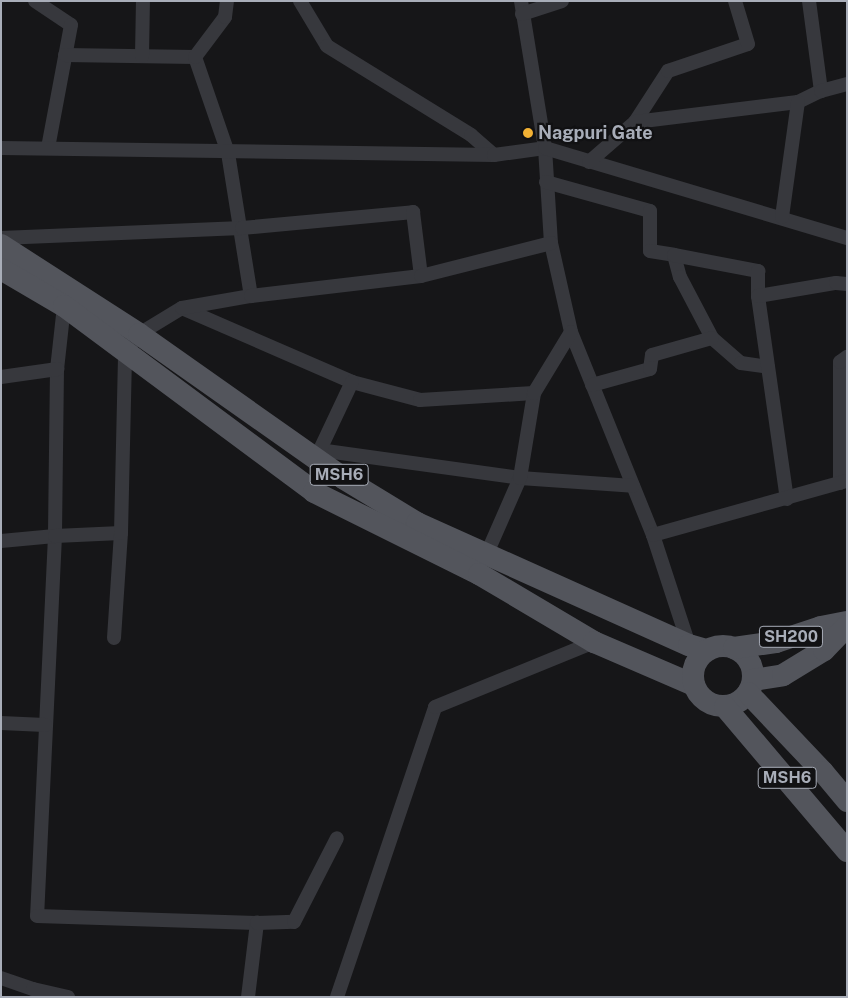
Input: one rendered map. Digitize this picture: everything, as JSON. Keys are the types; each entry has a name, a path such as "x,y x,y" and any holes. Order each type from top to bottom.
{"main road":[{"name":"MSH6","path":"1,245 139,334 417,523 483,564 594,642 694,685"},
{"name":"MSH6","path":"4,273 64,306 314,492 483,564 698,647"},
{"name":"SH200","path":"734,648 776,642 821,627 847,622"},
{"name":"SH200","path":"751,687 783,675 824,650 847,626"},
{"path":"720,646 734,648 745,655 752,667 751,687 738,702 725,706 712,704 700,697 694,685 692,672 697,659 698,647 720,646"},
{"name":"MSH6","path":"751,687 847,801"},
{"name":"MSH6","path":"725,706 847,851"}],"street":[{"path":"36,1 71,25 48,148"},
{"path":"142,56 143,1"},
{"path":"195,57 225,17 227,1"},
{"path":"300,1 327,46 471,135 494,156"},
{"path":"562,1 522,8 545,148 551,242 571,332 698,647"},
{"path":"588,162 635,122 668,71 748,44 735,1"},
{"path":"809,1 821,91"},
{"path":"65,55 195,57"},
{"path":"195,57 228,153 242,228 251,296"},
{"path":"635,122 798,102 821,91 847,84"},
{"path":"782,217 798,102"},
{"path":"1,148 494,156 545,148 782,217 847,238"},
{"path":"546,182 650,211 650,251 758,270 758,296 787,499"},
{"path":"1,238 242,228 413,212 421,276"},
{"path":"114,638 121,533 125,352 139,334 182,308 251,296 421,276 551,242"},
{"path":"674,255 680,277 712,338 741,363 768,367"},
{"path":"758,296 836,282 847,284"},
{"path":"64,306 57,368 55,536 37,916 257,923 294,922 337,838"},
{"path":"182,308 352,382 420,400 534,393"},
{"path":"483,564 520,478 534,393 571,332"},
{"path":"592,385 650,369 652,355 712,338"},
{"path":"653,535 843,482 840,362 847,357"},
{"path":"1,377 57,368"},
{"path":"352,382 317,454 520,478 633,486"},
{"path":"1,542 55,536 121,533"},
{"path":"337,997 435,707 594,642"},
{"path":"1,723 45,725"},
{"path":"248,997 257,923"},
{"path":"1,978 33,993 68,997"}],"place":[{"name":"Nagpuri Gate","path":"528,133"}]}
